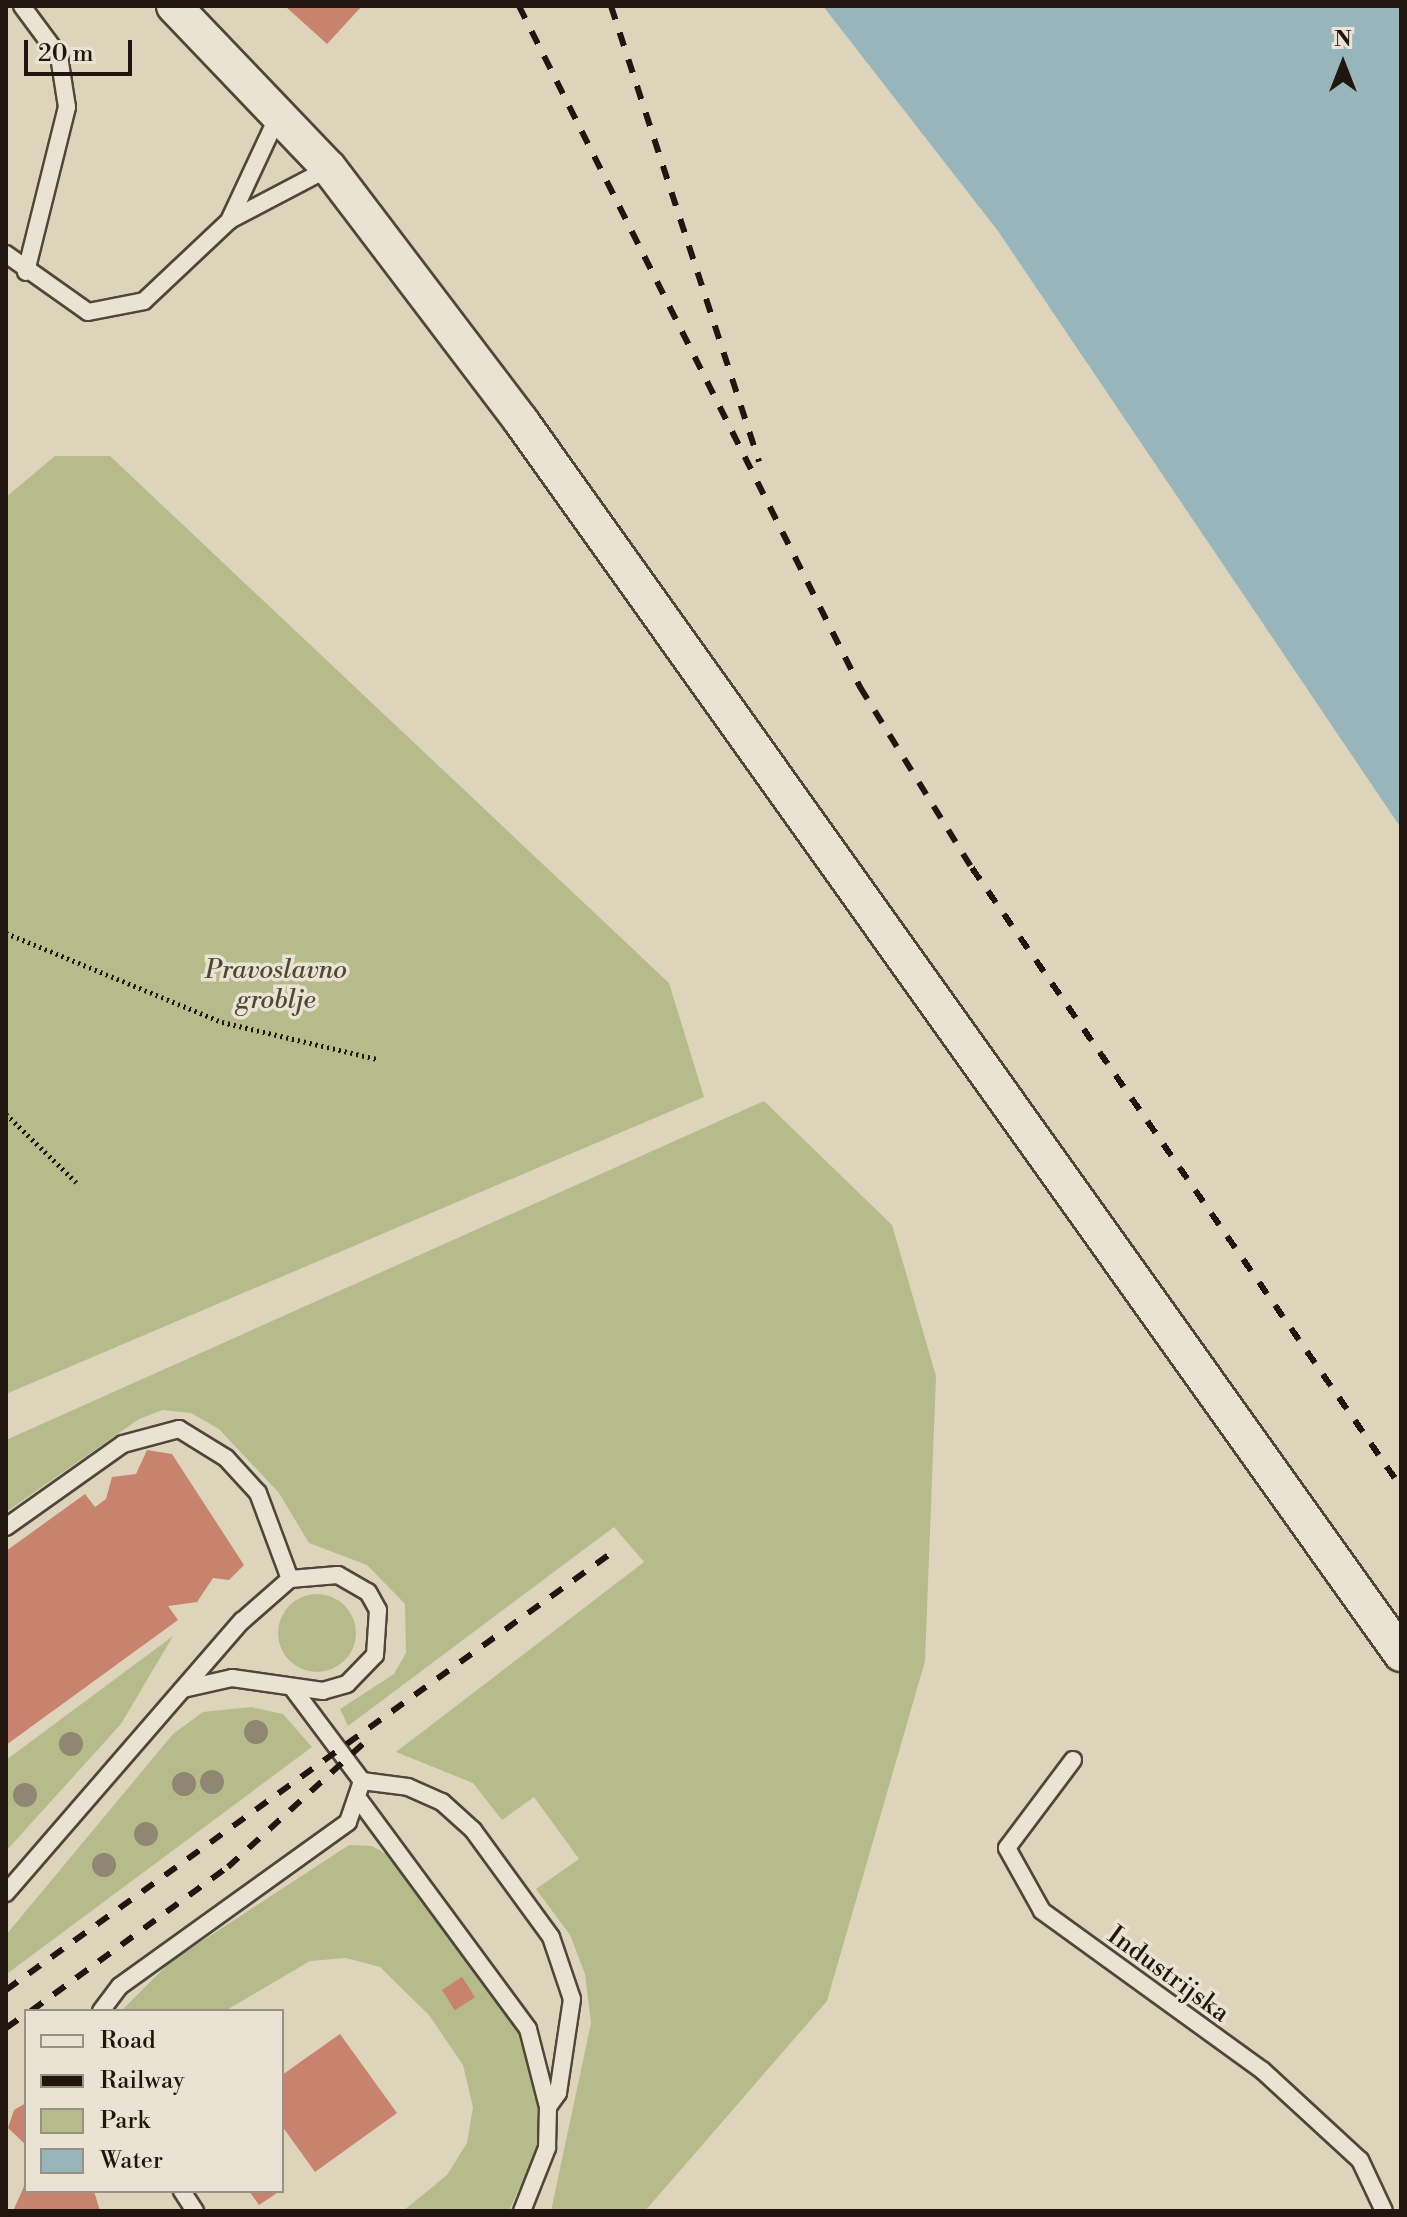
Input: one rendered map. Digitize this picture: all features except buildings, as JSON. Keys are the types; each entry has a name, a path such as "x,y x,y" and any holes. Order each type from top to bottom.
{"street":[{"path":"174,6 279,112 329,168 844,866 1401,1654"}],"lane":[{"path":"22,6 59,56 67,107 26,272"},
{"path":"229,221 279,112"},
{"path":"6,254 26,272 88,312 117,311 144,301 229,221 329,168"},
{"path":"6,1527 123,1444 179,1429 226,1458 258,1493 290,1579"},
{"path":"6,1893 183,1689 290,1579 338,1575 368,1592 382,1630 365,1671 347,1684 294,1690 232,1678 183,1689"},
{"path":"103,2009 120,1986 348,1822 360,1801 362,1781 294,1690"},
{"name":"Industrijska","path":"1073,1760 1007,1848 1042,1911 1262,2070 1360,2160 1384,2211"},
{"path":"362,1781 408,1787 442,1802 473,1830 551,1937 572,1999 558,2093 548,2107"},
{"path":"360,1801 528,2029 548,2107 547,2148 522,2211"},
{"path":"183,2193 195,2211"}],"path":[{"path":"6,933 222,1022 377,1059"},
{"path":"6,1114 76,1182"}],"green space":[{"name":"Pravoslavno groblje","path":"55,456 110,456 669,983 704,1097 6,1394 6,497"},
{"path":"764,1101 892,1225 936,1376 925,1661 827,2001 645,2211 551,2211 591,2023 585,1974 570,1935 536,1889 579,1859 534,1797 502,1820 473,1783 396,1752 644,1562 614,1527 348,1726 340,1709 394,1674 406,1653 405,1604 367,1565 309,1543 279,1493 219,1429 191,1413 163,1410 139,1419 6,1512 6,1440"},
{"path":"317,1594 332,1597 345,1605 353,1618 356,1633 353,1648 345,1661 332,1669 317,1672 302,1669 289,1661 281,1648 278,1633 281,1618 289,1605 302,1597"},
{"path":"173,1636 121,1724 6,1851 6,1760"},
{"path":"251,1707 283,1714 312,1747 8,1973 6,1935 173,1734 203,1712"},
{"path":"349,1845 372,1846 402,1863 521,2033 539,2110 537,2149 509,2211 403,2211 447,2175 467,2143 473,2107 463,2065 429,2015 380,1967 346,1958 310,1961 228,2009 123,2009 170,1962"}],"water":[{"path":"823,6 1401,6 1401,828 998,231"}],"railway":[{"path":"519,6 860,687 972,868 1401,1487"},
{"path":"611,6 759,462"},
{"path":"6,1990 614,1551"},
{"path":"34,2009 228,1867 364,1743"},
{"path":"6,2028 24,2015"}]}
